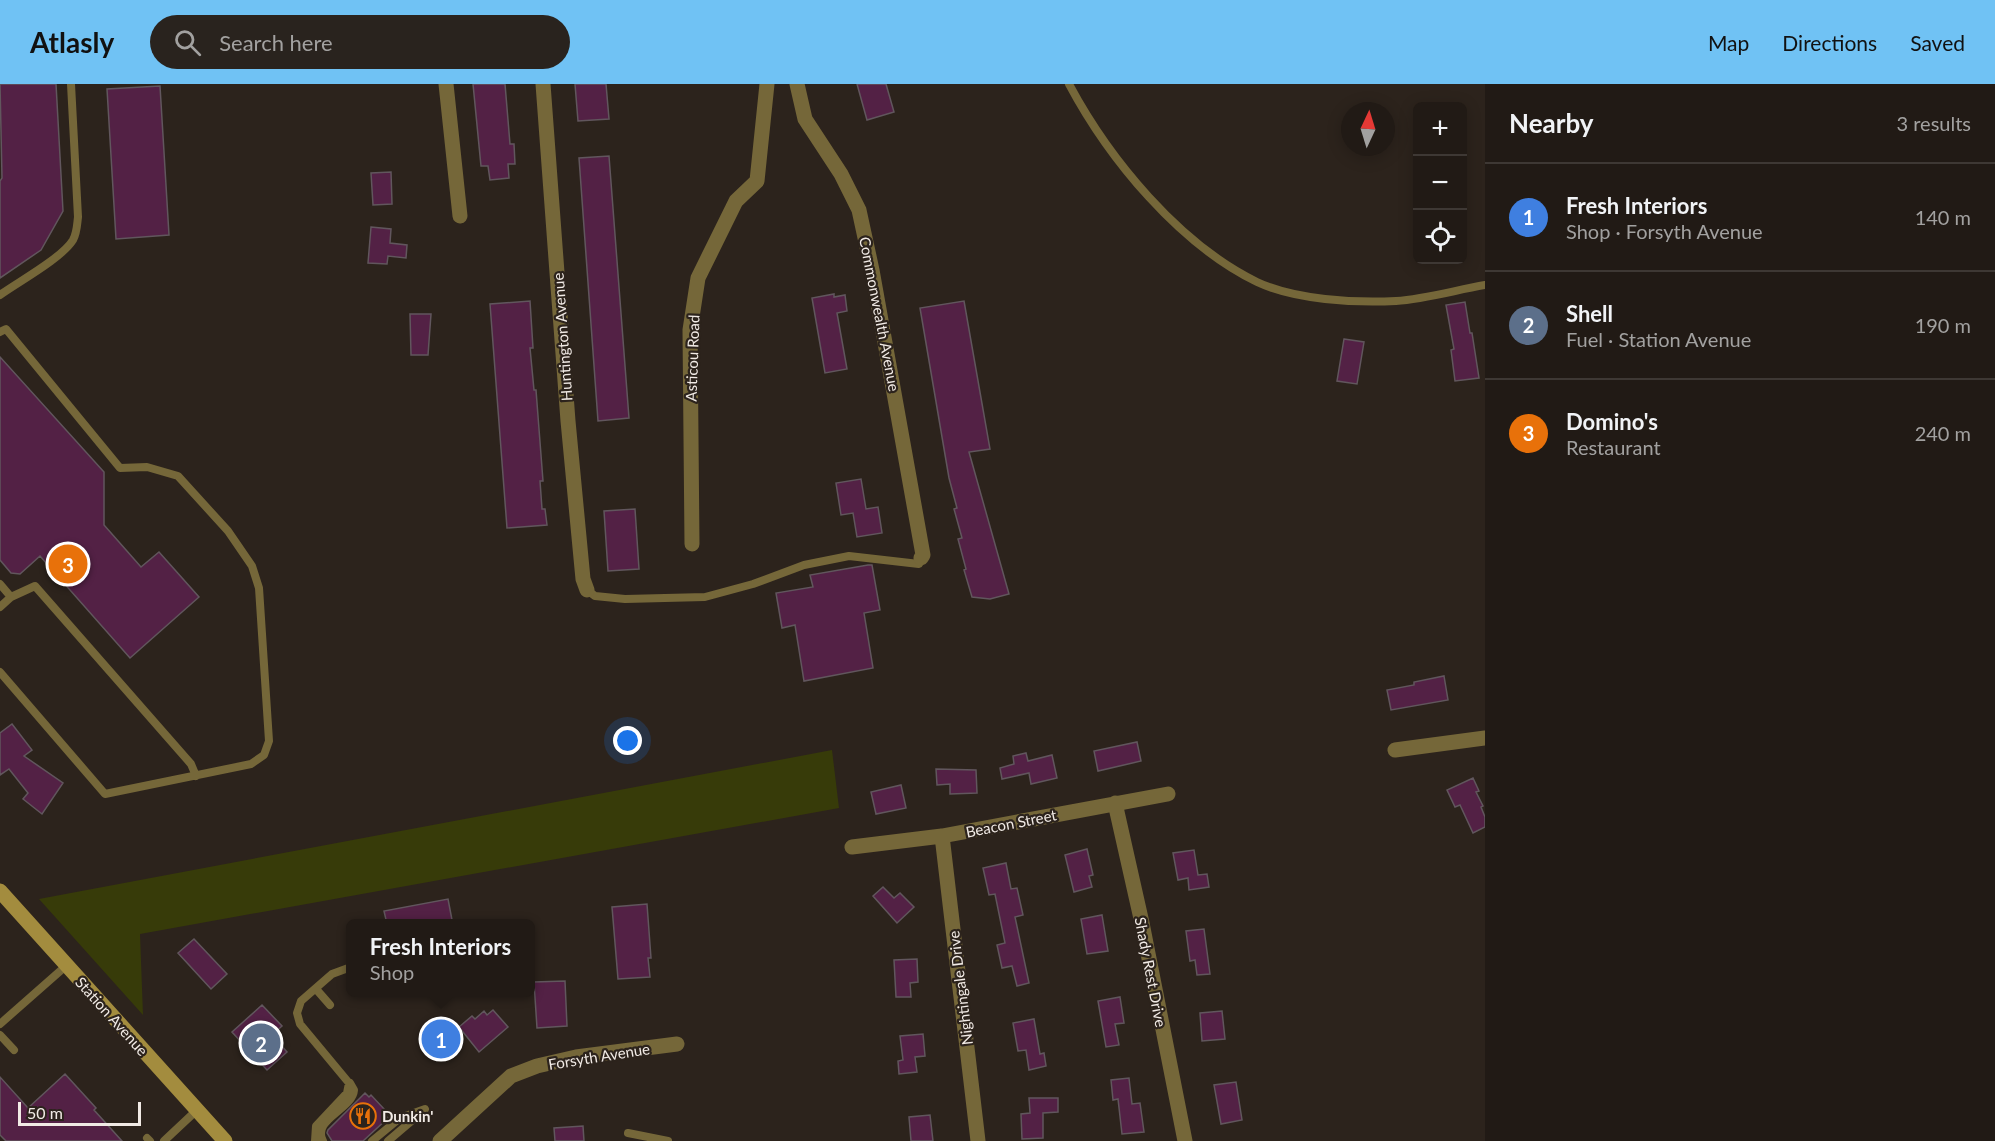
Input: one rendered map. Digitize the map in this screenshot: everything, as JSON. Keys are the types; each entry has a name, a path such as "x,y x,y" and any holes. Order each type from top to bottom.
{"main road":[{"name":"Station Avenue","path":"0,891 225,1141"}],"street":[{"path":"446,84 460,216"},
{"name":"Huntington Avenue","path":"543,84 568,421 583,579 587,590"},
{"name":"Asticou Road","path":"692,544 690,330 698,278 736,201 757,181 767,84"},
{"name":"Commonwealth Avenue","path":"797,84 806,119 842,174 859,210 904,444 923,555 921,558"},
{"path":"1395,750 1485,738"},
{"name":"Beacon Street","path":"852,847 942,836 1168,794"},
{"name":"Shady Rest Drive","path":"1115,803 1142,923 1185,1141"},
{"name":"Nightingale Drive","path":"942,836 978,1141"},
{"name":"Forsyth Avenue","path":"440,1141 510,1076 537,1066 576,1057 677,1044"}],"lane":[{"path":"0,295 60,254 72,242 76,234 78,217 71,84"},
{"path":"1069,84 1089,122 1130,176 1175,223 1216,257 1258,282 1298,294 1344,300 1397,301 1485,285"},
{"path":"0,332 6,329 120,468 147,467 178,476 228,531 252,566 259,588 269,741 264,755 251,764 105,794 0,672"},
{"path":"587,590 596,596 625,599 705,597 753,584 804,565 849,556 919,564 921,558"},
{"path":"0,584 11,597"},
{"path":"0,606 11,597 36,586 191,764 196,776"},
{"path":"0,1024 67,965"},
{"path":"323,1141 320,1134 323,1125 352,1098 352,1086 297,1019 297,1013 301,1001 337,971 346,968"},
{"path":"316,989 330,1005"},
{"path":"0,1035 14,1050"},
{"path":"315,1141 316,1126 347,1093 348,1080"},
{"path":"372,1141 400,1118 425,1109 388,1141"},
{"path":"164,1141 197,1110"},
{"path":"628,1133 668,1141"}],"green space":[{"path":"832,750 839,808 140,934 143,1015 39,899"}],"building":[{"path":"0,84 56,84 63,211 41,250 0,278 0,181 2,178"},
{"path":"473,84 505,84 510,144 514,144 515,164 508,164 509,178 490,180 488,166 481,166"},
{"path":"575,84 606,84 609,119 578,121"},
{"path":"857,84 886,84 894,112 867,120"},
{"path":"160,86 169,235 116,239 107,89"},
{"path":"609,156 629,418 598,421 579,158"},
{"path":"391,172 392,204 373,205 371,173"},
{"path":"371,227 391,229 390,243 407,245 406,258 388,256 387,264 368,263"},
{"path":"834,294 834,297 845,295 847,311 837,313 847,369 825,373 812,298"},
{"path":"530,301 533,348 530,348 534,390 536,390 543,481 540,481 542,509 545,509 547,525 507,528 490,304"},
{"path":"964,301 990,449 969,452 1009,594 990,599 972,597 964,570 966,569 958,539 962,538 954,509 957,508 949,478 920,308"},
{"path":"1465,302 1479,378 1455,381 1451,350 1454,349 1446,305"},
{"path":"410,314 431,314 428,355 411,355"},
{"path":"1344,339 1364,342 1357,384 1337,381"},
{"path":"0,357 104,472 104,525 141,567 159,552 199,597 130,658 40,556 20,574 11,573 0,560"},
{"path":"861,479 866,509 878,507 882,533 857,537 853,513 841,515 836,483"},
{"path":"635,509 639,569 608,571 604,511"},
{"path":"872,565 880,610 864,613 873,668 804,681 795,625 782,628 776,593 813,587 810,575"},
{"path":"1444,676 1448,700 1391,710 1387,690"},
{"path":"12,724 32,750 24,756 63,783 42,814 23,799 28,793 9,769 0,775 0,733"},
{"path":"1137,742 1141,761 1098,771 1094,751"},
{"path":"1026,753 1028,761 1052,755 1057,778 1031,784 1029,773 1002,779 1000,768 1014,764 1013,756"},
{"path":"936,769 976,770 977,793 950,794 950,784 937,785"},
{"path":"1473,778 1479,791 1476,792 1483,806 1481,807 1485,817 1485,827 1473,833 1460,805 1455,807 1447,790"},
{"path":"901,785 906,808 876,814 871,792"},
{"path":"1087,849 1093,875 1089,876 1092,887 1074,892 1065,855"},
{"path":"1194,850 1198,875 1207,874 1209,887 1189,890 1188,878 1178,880 1173,853"},
{"path":"1006,863 1011,889 1017,888 1023,915 1015,917 1029,983 1017,986 1012,966 1002,968 997,945 1005,943 995,894 989,895 983,868"},
{"path":"883,887 894,898 900,893 914,907 897,923 873,896"},
{"path":"448,899 452,919 386,919 384,911"},
{"path":"647,904 650,977 618,979 612,907"},
{"path":"1102,915 1108,951 1087,954 1081,919"},
{"path":"1204,929 1210,974 1197,975 1195,960 1190,961 1186,931"},
{"path":"194,939 227,974 211,989 178,953"},
{"path":"917,959 918,982 910,983 911,997 896,997 894,960"},
{"path":"565,981 567,1026 537,1028 535,982"},
{"path":"1120,997 1124,1023 1115,1024 1119,1045 1106,1047 1098,1001"},
{"path":"262,1005 282,1026 272,1035 287,1052 267,1070 232,1032"},
{"path":"493,1010 508,1027 479,1052 459,1027 472,1016 475,1019 484,1011 487,1015"},
{"path":"1222,1011 1225,1039 1202,1041 1200,1013"},
{"path":"1034,1019 1040,1054 1044,1053 1046,1066 1029,1070 1026,1050 1018,1051 1013,1023"},
{"path":"923,1034 925,1056 915,1057 917,1072 899,1074 898,1061 903,1060 900,1036"},
{"path":"65,1074 122,1141 6,1141 0,1135 0,1077 28,1108"},
{"path":"1129,1078 1132,1104 1140,1103 1144,1132 1122,1134 1118,1099 1113,1100 1111,1080"},
{"path":"1236,1082 1242,1120 1221,1124 1214,1085"},
{"name":"Dunkin'","path":"365,1093 369,1097 371,1095 386,1111 383,1113 388,1118 363,1141 332,1141 327,1133 328,1130"},
{"path":"1029,1098 1058,1098 1058,1112 1043,1113 1043,1138 1022,1139 1021,1114 1030,1113"},
{"path":"930,1115 933,1141 911,1141 909,1117"},
{"path":"583,1126 584,1141 555,1141 554,1128"}],"place":[{"name":"Domino's","path":"68,564"},
{"name":"Fresh Interiors","path":"441,1039"},
{"name":"Shell","path":"261,1043"},
{"name":"Dunkin'","path":"363,1116"}]}
